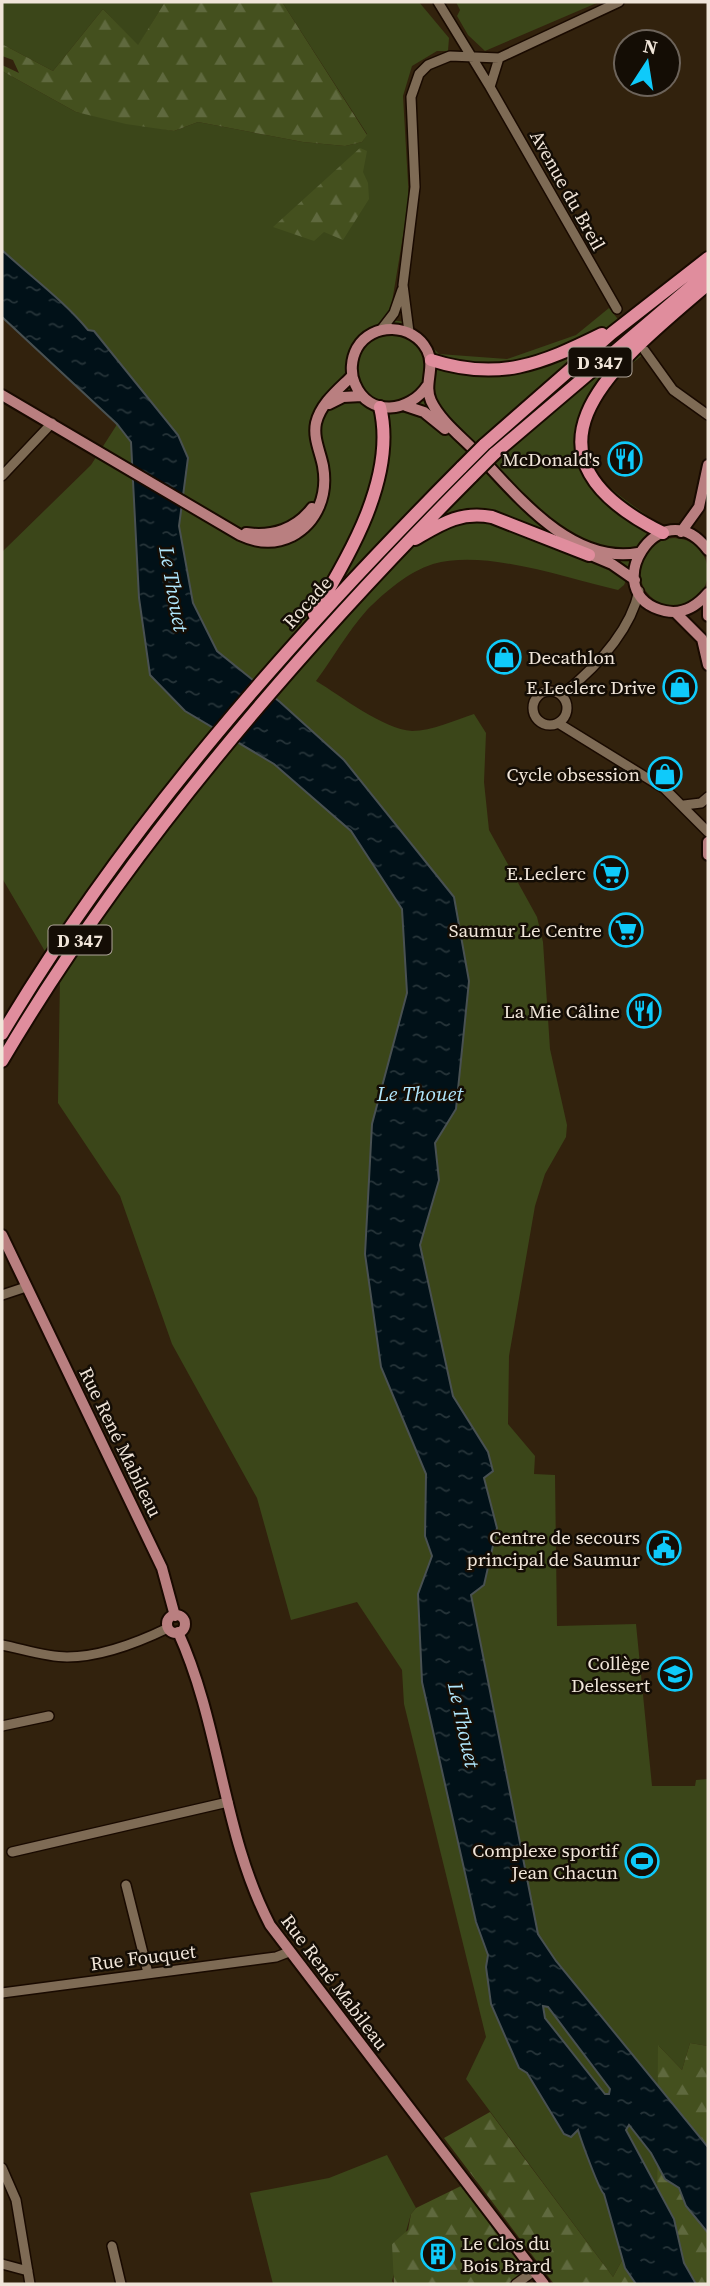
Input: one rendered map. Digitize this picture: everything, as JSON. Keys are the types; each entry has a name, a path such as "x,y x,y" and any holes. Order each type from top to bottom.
{"highway":[{"name":"Rocade","path":"2,1034 71,929 154,815 297,642 467,471 624,323 708,258"},
{"name":"D 347","path":"489,450 708,272"},
{"path":"663,533 625,512 601,492 587,468 582,426 589,405 604,382 708,284"},
{"path":"431,360 487,370 521,368 557,356 624,323"},
{"path":"297,642 345,562 366,514 383,440 380,407"},
{"name":"D 347","path":"2,1061 74,947 166,824 296,665 467,471"},
{"path":"402,546 451,519 477,514 492,517 556,545 589,555"}],"main road":[{"path":"638,553 618,555 599,550 551,525 525,503 432,404 428,386 431,360 423,344 408,332 395,328 382,330 372,333 358,347 353,356 352,376 362,396 380,407 406,406 430,416 533,519 589,555 612,564 637,586 654,606 675,612 687,610 708,594"},
{"path":"2,395 221,523 251,533 273,533 305,517 322,494 324,469 315,429 324,407 352,376"},
{"path":"406,406 428,386"},
{"path":"324,407 342,397 362,396"},
{"path":"681,532 699,508 708,465"},
{"path":"637,586 634,566 638,553 645,544 663,533 681,532 697,538 708,550"},
{"path":"708,594 708,616"},
{"path":"675,612 702,639 708,665"},
{"path":"708,842 708,855"},
{"name":"Rue René Mabileau","path":"2,1235 162,1568 175,1616 184,1624 173,1630 199,1692 250,1882 270,1925 544,2284"}],"street":[{"name":"Avenue du Breil","path":"438,2 490,87 617,309"},
{"path":"382,330 394,313 403,285 414,202 415,162 410,110 414,85 419,74 438,60 450,56 499,58 619,2"},
{"path":"490,87 499,58"},
{"path":"403,285 408,332"},
{"path":"645,351 673,390 708,415"},
{"path":"2,476 52,423"},
{"path":"562,695 599,658 633,615 637,586"},
{"path":"562,695 546,691 538,696 533,704 534,714 541,723 558,723 665,789 684,804 708,832"},
{"path":"558,723 567,711 562,695"},
{"path":"684,804 701,803 708,797"},
{"path":"2,1294 26,1287"},
{"path":"2,1645 64,1657 81,1656 173,1630"},
{"path":"2,1726 49,1716"},
{"path":"12,1852 228,1802"},
{"path":"126,1885 148,1973"},
{"name":"Rue Fouquet","path":"2,1993 276,1957 289,1952"},
{"path":"2,2168 16,2200 30,2284"},
{"path":"112,2246 121,2284"},
{"path":"2,2264 28,2271"},
{"path":"516,2284 534,2271"}],"green space":[{"path":"2,2 165,2 138,46 103,9 53,71 2,44"},
{"path":"165,2 282,2 367,135 362,142 345,146 303,142 198,122 174,131 126,124 76,112 2,71 2,65 19,73 13,60 2,56 2,44 53,71 103,9 138,45"},
{"path":"282,2 419,2 449,38 448,51 437,51 412,66 403,96 409,200 389,320 408,322 439,354 507,359 576,335 609,308 645,353 620,373 606,391 594,414 589,440 593,465 599,476 616,493 649,517 647,533 624,585 618,590 501,562 454,560 433,564 406,577 367,610 316,681 375,718 401,729 427,729 474,714 486,733 484,782 489,830 537,917 543,942 550,1049 567,1125 566,1137 545,1174 535,1206 509,1356 508,1424 535,1456 534,1474 555,1475 557,1626 636,1624 652,1786 695,1786 696,1780 708,1779 708,2046 690,2043 682,2070 659,2046 657,2196 613,2277 466,2079 486,2037 404,1704 402,1670 357,1602 291,1620 257,1498 172,1344 120,1196 58,1103 60,977 2,878 2,552 91,465 116,426 106,348 94,331 88,330 2,250 2,71 76,112 174,131 198,122 303,142 345,146 362,142 367,134"},
{"path":"456,2 599,2 485,51 468,35 457,16 460,10"},
{"path":"360,148 367,151 363,172 368,183 369,199 343,240 324,232 314,241 273,227"},
{"path":"674,538 687,541 698,548 705,559 708,572 705,585 698,596 687,603 674,606 661,603 650,596 643,585 640,572 643,559 650,548 661,541"},
{"path":"690,2043 708,2046 708,2284 554,2284 444,2138 490,2112 613,2277 657,2196 658,2045 682,2070"},
{"path":"387,2155 416,2208 411,2214 392,2281 394,2284 273,2284 250,2193 329,2178"},
{"path":"461,2186 523,2267 523,2274 507,2284 394,2284 392,2244 408,2230 411,2214 416,2208"}],"water":[{"name":"Le Thouet","path":"2,250 57,298 88,330 94,331 178,435 188,458 179,526 193,603 217,651 280,702 344,760 454,897 469,981 456,1109 435,1143 439,1180 420,1245 453,1396 488,1452 493,1471 484,1478 497,1528 484,1585 471,1595 538,1934 556,1961 708,2147 708,2233 686,2206 679,2188 665,2179 651,2153 629,2125 626,2130 674,2219 684,2263 696,2284 636,2284 625,2268 604,2194 594,2175 578,2130 571,2137 564,2134 527,2073 519,2068 491,2004 486,1967 488,1955 476,1922 422,1682 418,1594 432,1556 425,1536 426,1474 381,1367 365,1254 372,1124 407,993 402,909 351,831 274,764 185,711 150,675 139,598 131,442 117,424 2,317","holes":["543,2006 548,2007 610,2089 609,2094 605,2094 545,2018"]}],"place":[{"name":"McDonald's","path":"625,459"},
{"name":"Decathlon","path":"504,657"},
{"name":"E.Leclerc Drive","path":"680,687"},
{"name":"Cycle obsession","path":"665,774"},
{"name":"E.Leclerc","path":"611,873"},
{"name":"Saumur Le Centre","path":"626,930"},
{"name":"La Mie Câline","path":"644,1011"},
{"name":"Centre de secours principal de Saumur","path":"664,1548"},
{"name":"Collège Delessert","path":"675,1674"},
{"name":"Complexe sportif Jean Chacun","path":"642,1861"},
{"name":"Le Clos du Bois Brard","path":"438,2254"}]}
